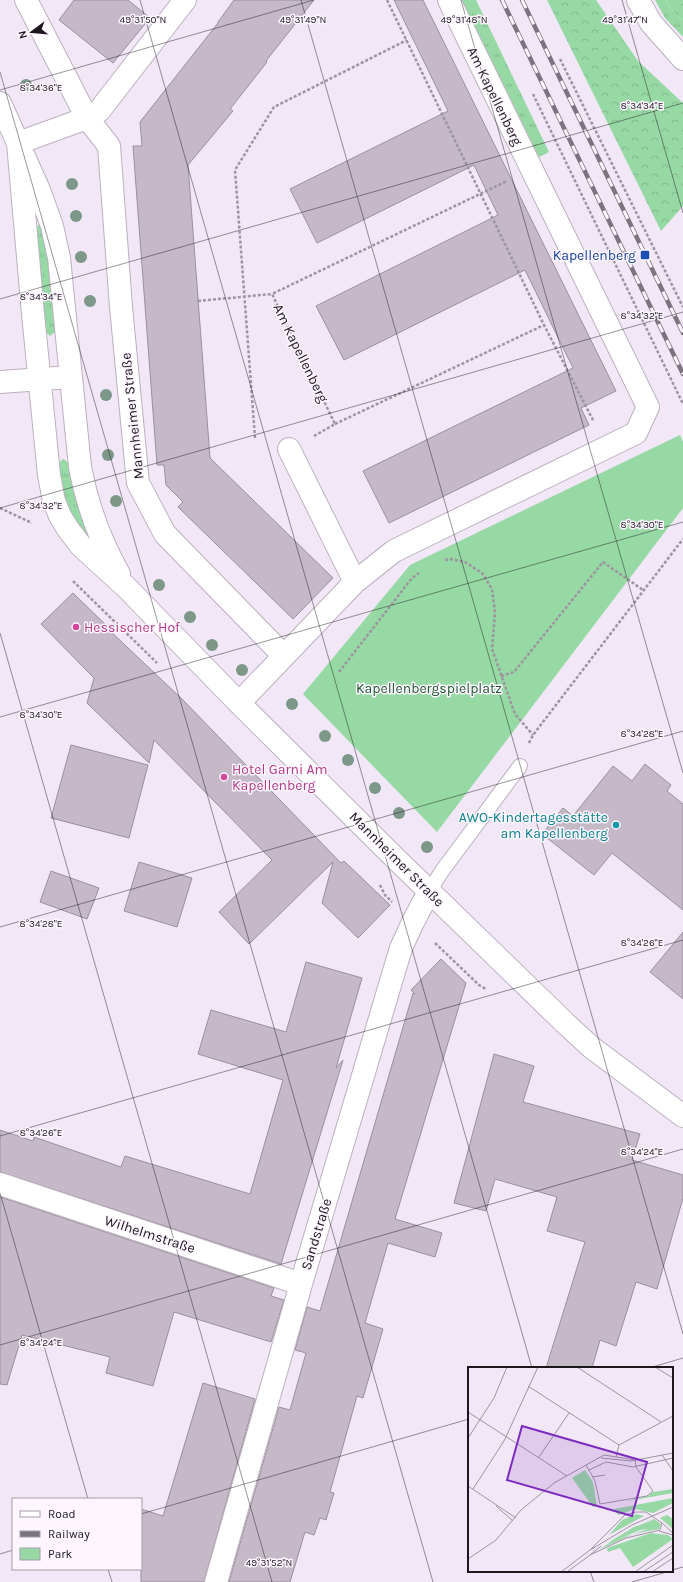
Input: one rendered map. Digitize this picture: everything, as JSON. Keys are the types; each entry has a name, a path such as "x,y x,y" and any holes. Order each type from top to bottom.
{"street":[{"path":"26,0 87,118"},
{"path":"0,103 18,143 87,118 99,111 185,0"},
{"name":"Am Kapellenberg","path":"239,703 355,582 394,551 636,433 648,408 449,0"},
{"path":"638,0 650,23 683,59"},
{"name":"Mannheimer Straße","path":"87,118 109,146 121,307 138,483 165,534 284,656"},
{"name":"Mannheimer Straße","path":"18,143 39,190 52,226 58,252 80,467 85,492 90,512 110,557 126,587"},
{"name":"Mannheimer Straße","path":"18,143 49,476 54,501 60,516 68,529 81,546 126,587 239,703 500,960 591,1047 683,1116"},
{"path":"0,382 70,377"},
{"path":"289,449 355,582"},
{"name":"Sandstraße","path":"216,1582 301,1284 401,948 430,890"},
{"name":"Wilhelmstraße","path":"0,1184 301,1284"}],"lane":[{"path":"430,890 442,871 520,766"}],"path":[{"path":"388,0 544,325 606,448"},
{"path":"255,438 235,170 274,107 407,40"},
{"path":"560,59 683,307"},
{"path":"533,94 683,404"},
{"path":"558,157 562,154"},
{"name":"Am Kapellenberg","path":"335,424 272,294 531,170"},
{"path":"198,301 272,294"},
{"path":"289,449 335,424 544,325"},
{"path":"0,508 36,526"},
{"path":"520,766 533,735 683,539"},
{"path":"444,561 450,559 465,562 482,573 492,589 495,613 492,649 515,714 533,735"},
{"path":"501,676 514,672 603,562 643,590"},
{"path":"339,672 412,578 425,569"}],"green space":[{"path":"462,0 476,0 549,152 539,157"},
{"path":"547,0 596,0 638,61 683,103 683,206 661,231"},
{"path":"655,0 666,0 683,23 683,37 665,18"},
{"path":"666,0 683,0 683,23 670,7"},
{"path":"41,222 46,227 56,331 50,336 45,331 37,227"},
{"name":"Kapellenbergspielplatz","path":"680,435 683,442 683,508 437,832 303,694 410,565"},
{"path":"63,459 69,463 94,547 66,509 57,465"}],"building":[{"path":"74,0 128,0 150,18 113,63 59,20"},
{"path":"234,0 314,0 230,109 233,111 188,165 210,458 333,578 293,619 178,507 183,502 166,485 164,465 157,465 133,146 142,146 140,122 218,23"},
{"path":"394,0 423,0 616,391 581,408 589,425 389,523 363,471 573,368 525,270 344,360 316,306 498,215 474,165 317,243 290,189 448,111"},
{"path":"73,593 109,628 108,629 182,699 341,863 344,861 390,905 358,938 322,903 333,862 249,944 219,912 272,860 154,740 149,763 87,703 94,678 41,624"},
{"path":"71,745 148,765 129,838 51,818"},
{"name":"AWO-Kindertagesstätte am Kapellenberg","path":"645,764 671,785 667,791 683,804 683,910 612,853 594,875 542,834 563,808 573,816 613,766 632,781"},
{"path":"139,862 192,878 177,927 124,911"},
{"path":"51,871 99,888 87,919 40,902"},
{"path":"683,932 683,999 650,972"},
{"path":"441,959 466,983 395,1219 442,1233 435,1257 388,1243 365,1323 383,1329 363,1398 357,1396 330,1492 334,1493 326,1520 320,1518 314,1535 305,1532 290,1582 229,1582 279,1407 290,1410 306,1353 295,1350 307,1307 320,1311 413,993 415,994 411,990"},
{"path":"306,962 362,978 336,1068 343,1060 281,1264 0,1172 0,1130 33,1141 34,1137 121,1167 125,1156 250,1194 283,1080 198,1054 211,1010 286,1032"},
{"path":"494,1054 534,1066 523,1102 640,1134 632,1160 683,1175 683,1198 657,1289 636,1282 616,1346 600,1340 592,1367 546,1367 585,1242 547,1231 557,1197 495,1179 486,1211 454,1203"},
{"path":"0,1197 274,1288 271,1296 284,1300 271,1342 174,1312 153,1386 106,1373 110,1357 22,1335 7,1385 0,1384"},
{"path":"203,1383 255,1399 204,1582 141,1582 142,1509 163,1516"}],"railway":[{"path":"502,0 683,374"},
{"path":"522,0 683,333"}],"place":[{"name":"Kapellenberg","path":"645,255"},
{"name":"Hessischer Hof","path":"76,627"},
{"name":"Hotel Garni Am Kapellenberg","path":"224,777"},
{"name":"AWO-Kindertagesstätte am Kapellenberg","path":"616,825"}]}
